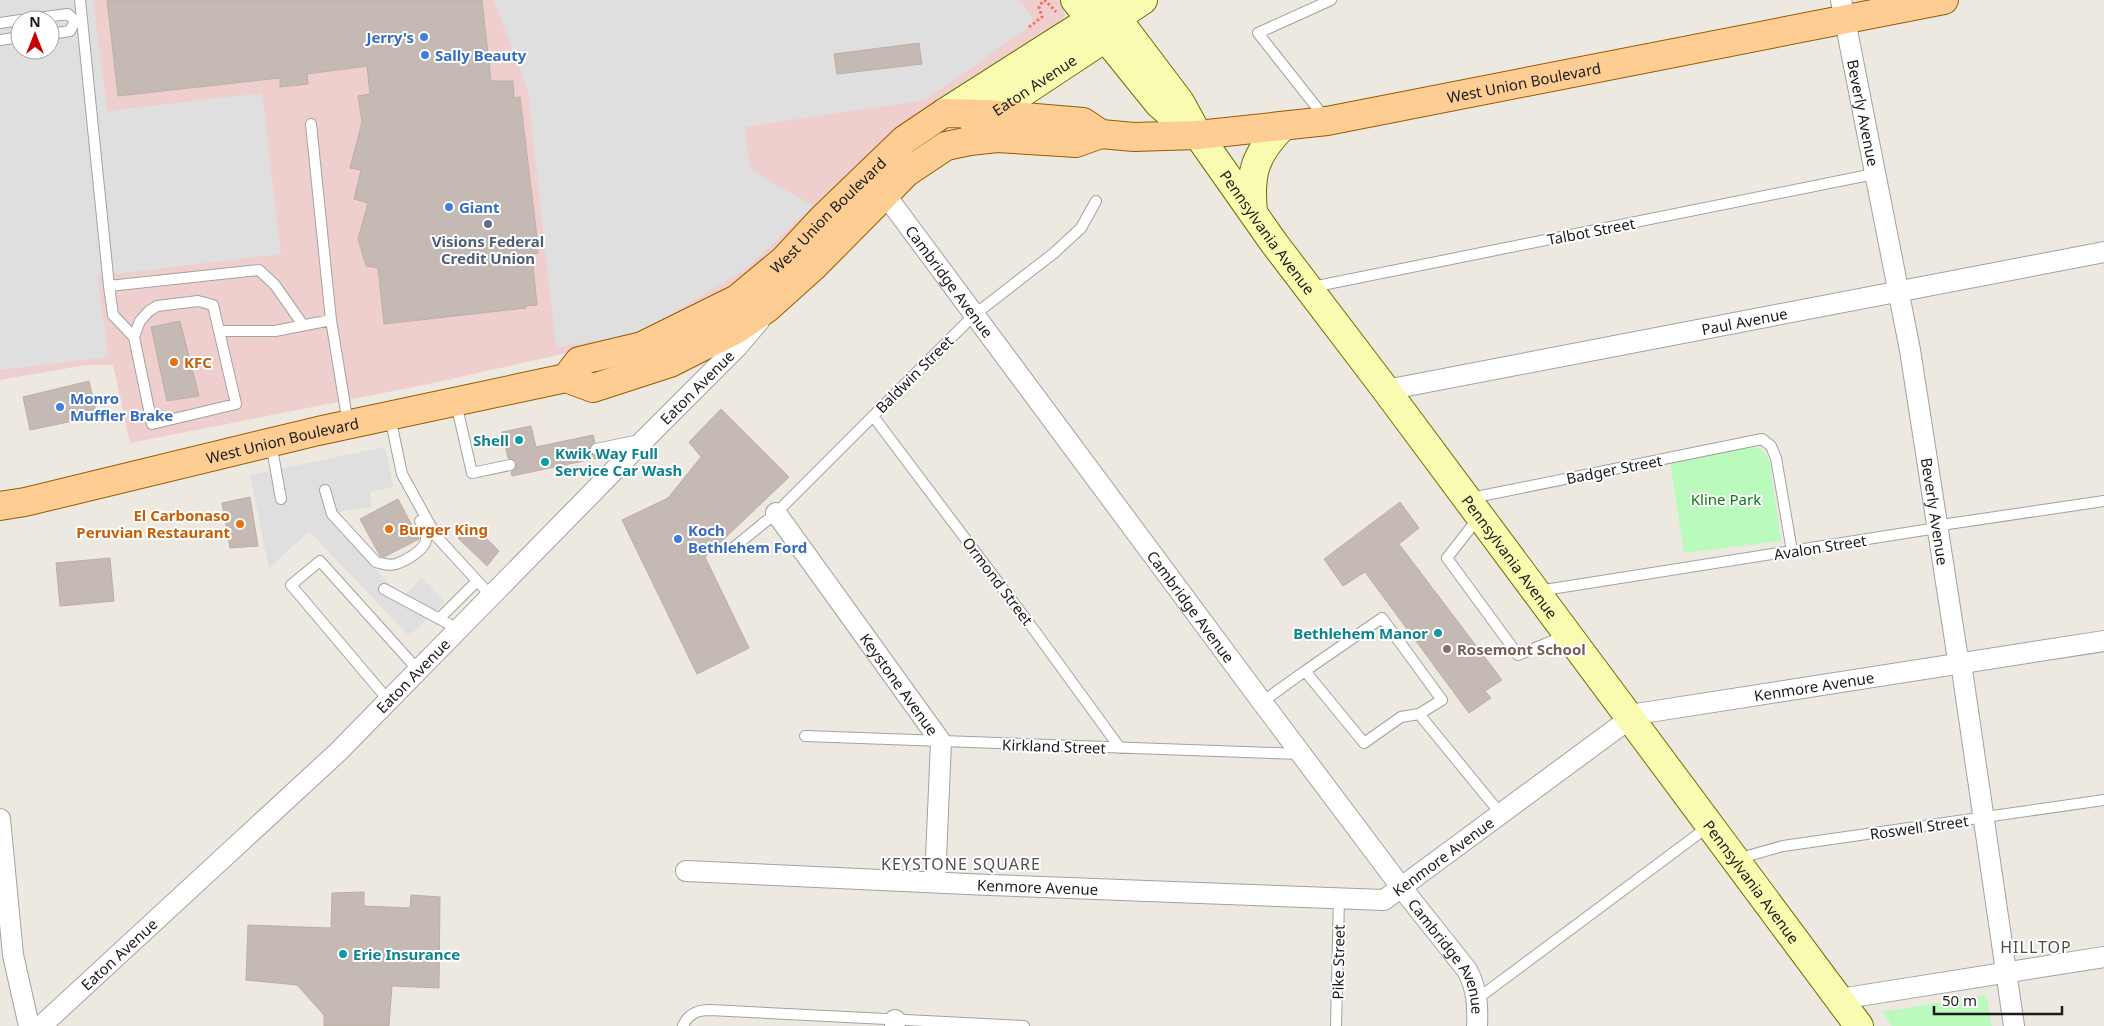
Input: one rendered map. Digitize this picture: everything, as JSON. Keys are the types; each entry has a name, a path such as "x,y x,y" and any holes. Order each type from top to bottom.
{"main road":[{"name":"West Union Boulevard","path":"0,506 25,502 270,442 566,378 593,388 670,364 737,329 766,309 815,265 907,172 946,146 997,138 1076,143 1101,134 1134,137 1198,135 1327,121 1843,9 1944,0"},
{"name":"West Union Boulevard","path":"566,378 580,362 642,346 737,299 784,260 823,218 904,140 944,113 987,114 1083,122 1101,134"}],"street":[{"name":"Eaton Avenue","path":"944,113 1092,15 1143,0"},
{"name":"Beverly Avenue","path":"1843,9 1910,350 1957,653 1961,663 2014,1026"},
{"name":"Eaton Avenue","path":"946,146 987,114 1092,15"},
{"name":"Pennsylvania Avenue","path":"1092,15 1180,102 1198,135 1308,287 1860,1026"},
{"path":"1253,212 1251,190 1253,170 1265,146 1283,126"},
{"name":"Cambridge Avenue","path":"884,194 1262,702 1401,887 1467,970 1473,982 1477,999 1477,1026"},
{"name":"Paul Avenue","path":"1386,390 2104,252"},
{"name":"Eaton Avenue","path":"41,1026 338,752 738,346 753,330 766,309"},
{"name":"Keystone Avenue","path":"776,513 941,742 935,882"},
{"name":"Kenmore Avenue","path":"686,871 1384,900 1629,717 1636,714 2104,641"},
{"path":"0,819 6,956 30,1026"},
{"path":"1840,1000 2104,957"}],"lane":[{"path":"80,0 113,315 134,337 152,424 236,404 213,305 198,301 157,306 149,311 140,322 134,337"},
{"path":"1327,121 1258,33 1331,0"},
{"path":"60,15 68,14 74,21 70,31 60,32"},
{"path":"311,124 332,320 348,425"},
{"name":"Talbot Street","path":"1308,287 1874,174"},
{"name":"Baldwin Street","path":"732,549 776,513 974,315 1054,253 1081,228 1096,201"},
{"path":"109,286 259,270 275,285 303,325"},
{"path":"220,330 275,331 332,320"},
{"path":"456,402 472,473 510,465"},
{"path":"390,416 402,474 436,536 492,597"},
{"name":"Ormond Street","path":"873,416 1120,748"},
{"name":"Badger Street","path":"1473,507 1762,439 1771,446 1776,458 1792,551"},
{"path":"596,449 644,440"},
{"path":"270,442 282,499"},
{"path":"324,490 332,514 376,562 386,565 396,564 422,548 426,541 425,531 407,497 407,483"},
{"name":"Avalon Street","path":"1536,591 1937,528 1948,524 2104,501"},
{"path":"1473,507 1447,558 1518,655 1568,634"},
{"path":"389,701 291,585 320,561 419,670"},
{"path":"439,619 477,581"},
{"path":"384,588 449,624 456,632"},
{"path":"1262,702 1305,671 1382,618 1442,700 1419,714 1401,717 1364,743 1305,671"},
{"path":"1419,714 1500,813"},
{"name":"Kirkland Street","path":"805,736 1302,754"},
{"name":"Roswell Street","path":"1735,859 1783,846 2104,800"},
{"path":"1477,999 1710,826"},
{"name":"Pike Street","path":"1336,1026 1339,898"},
{"path":"683,1026 690,1015 700,1010 895,1023 1024,1026"}],"path":[{"path":"1029,27 1042,18 1039,7 1044,1 1092,15"}],"shaded area":[{"path":"0,0 1059,0 1065,14 1062,23 729,294 664,329 607,344 429,384 130,443 113,365 86,365 0,380"},
{"path":"0,0 93,0 107,111 262,93 281,254 98,276 108,357 0,370"},
{"path":"494,0 1019,0 1035,23 925,100 744,127 751,170 813,206 747,268 642,332 556,348 528,92"},
{"path":"385,447 393,487 370,492 372,506 339,512 330,521 402,597 422,578 445,602 409,636 309,531 269,568 250,475"}],"green space":[{"name":"Kline Park","path":"1748,446 1760,449 1769,459 1781,541 1684,553 1670,461"},
{"path":"1986,995 1992,1026 1892,1026 1882,1012"}],"building":[{"path":"107,0 482,0 491,81 513,81 514,98 520,97 537,237 538,253 532,254 537,305 525,306 526,308 384,324 378,268 366,266 358,239 368,203 354,199 361,170 350,168 362,122 358,96 370,94 367,66 307,74 308,84 280,87 280,78 118,96"},
{"path":"919,43 922,64 837,74 834,54"},
{"name":"KFC","path":"180,321 199,396 167,401 151,327"},
{"name":"Monro Muffler Brake","path":"89,381 97,416 30,430 23,397"},
{"name":"Koch Bethlehem Ford","path":"721,409 789,477 705,557 749,648 697,674 622,520 668,498 701,457 689,442"},
{"name":"Kwik Way Full Service Car Wash","path":"531,426 536,447 593,435 595,442 590,446 589,451 593,455 598,456 598,458 512,476 511,472 516,468 517,463 513,459 508,458 502,432"},
{"name":"El Carbonaso Peruvian Restaurant","path":"250,497 258,546 230,548 222,503"},
{"name":"Burger King","path":"398,499 419,539 384,557 380,556 360,519"},
{"name":"Bethlehem Manor","path":"1400,502 1419,528 1399,544 1502,680 1485,691 1491,698 1469,713 1365,572 1343,586 1324,559"},
{"path":"475,527 499,551 487,566 458,538"},
{"path":"110,558 114,601 60,606 56,563"},
{"name":"Erie Insurance","path":"364,892 364,906 410,908 411,895 440,897 439,988 392,986 389,1026 324,1026 324,1015 297,985 246,980 248,925 331,928 332,893"}],"place":[{"name":"Jerry's","path":"424,37"},
{"name":"Sally Beauty","path":"425,55"},
{"name":"Giant","path":"449,207"},
{"name":"Visions Federal Credit Union","path":"488,224"},
{"name":"KFC","path":"174,362"},
{"name":"Monro Muffler Brake","path":"60,407"},
{"name":"Shell","path":"519,440"},
{"name":"Kwik Way Full Service Car Wash","path":"545,462"},
{"name":"El Carbonaso Peruvian Restaurant","path":"240,524"},
{"name":"Burger King","path":"389,529"},
{"name":"Koch Bethlehem Ford","path":"678,539"},
{"name":"Bethlehem Manor","path":"1438,633"},
{"name":"Rosemont School","path":"1447,649"},
{"name":"Erie Insurance","path":"343,954"}],"district":[{"name":"KEYSTONE SQUARE","path":"961,864"},
{"name":"HILLTOP","path":"2036,947"}]}
